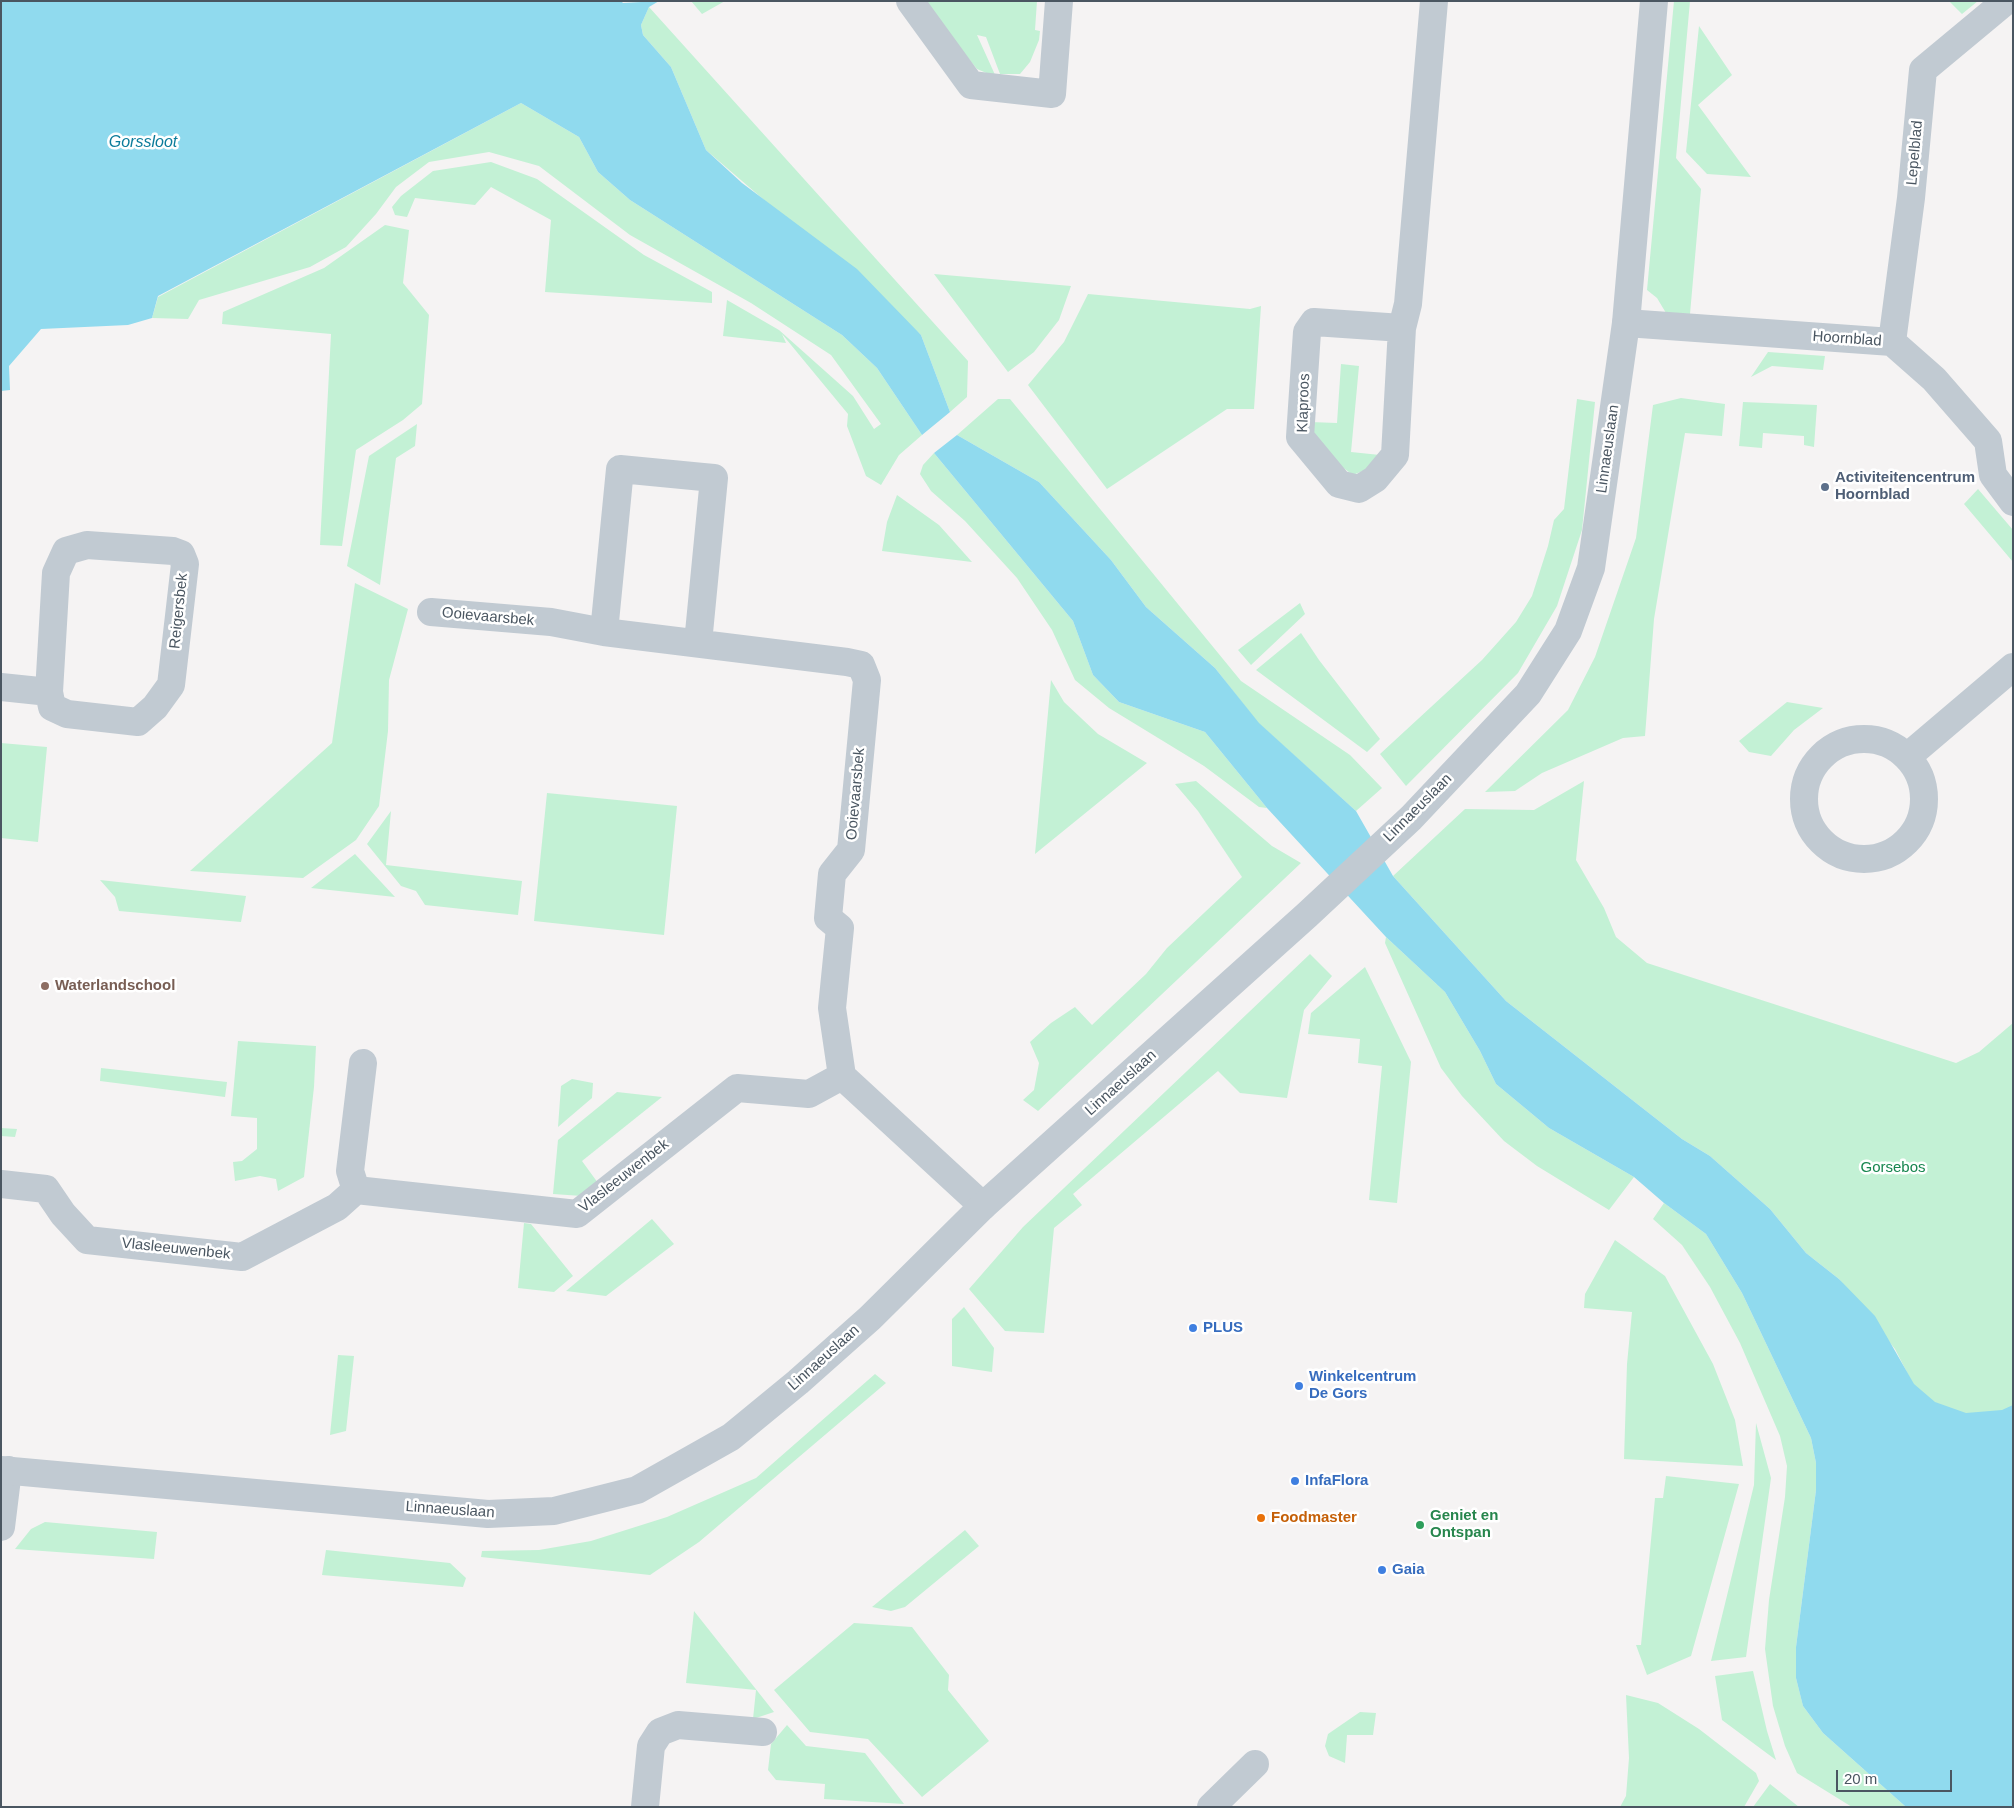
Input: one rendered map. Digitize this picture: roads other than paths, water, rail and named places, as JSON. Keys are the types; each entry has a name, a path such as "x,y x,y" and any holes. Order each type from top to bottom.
{"street":[{"path":"910,1 971,85 1052,94 1059,1"},
{"name":"Klaproos","path":"1402,328 1314,322 1307,332 1300,437 1339,484 1359,489 1375,479 1395,455 1402,328 1408,304 1434,1"},
{"name":"Linnaeuslaan","path":"5,1470 488,1514 554,1512 636,1490 731,1437 870,1318 983,1206 1307,915 1411,818 1528,694 1568,631 1591,568 1626,323 1654,1"},
{"name":"Lepelblad","path":"1892,342 1911,198 1923,70 2006,1"},
{"name":"Hoornblad","path":"1626,323 1892,342 1934,379 1988,440 1993,475 2013,502"},
{"path":"604,632 620,469 714,478 698,643"},
{"name":"Reigersbek","path":"87,546 173,551 181,554 185,564 171,685 155,707 138,722 66,714 52,707 49,692 56,573 66,551 87,546"},
{"name":"Ooievaarsbek","path":"432,612 552,622 604,632 861,665 867,680 851,850 832,874 828,918 840,928 832,1008 842,1076"},
{"path":"1907,757 2013,666"},
{"path":"1,687 49,692"},
{"path":"1854,739 1873,739 1892,745 1907,757 1919,774 1924,793 1922,813 1914,832 1900,846 1889,853 1863,859 1843,855 1826,845 1812,830 1805,811 1804,791 1810,772 1821,757 1836,746 1854,739"},
{"path":"356,1190 350,1171 363,1063"},
{"path":"842,1076 983,1206"},
{"name":"Vlasleeuwenbek","path":"1,1184 46,1189 63,1214 87,1240 242,1257 337,1207 356,1190 578,1214 737,1088 809,1094 842,1076"},
{"path":"1,1527 5,1470"},
{"path":"645,1807 650,1746 660,1732 678,1725 763,1732"},
{"path":"1211,1807 1255,1764"}],"water":[{"name":"Gorssloot","path":"1,1 621,1 623,3 659,1 649,7 641,25 643,35 671,67 706,150 742,183 857,269 921,335 950,412 922,435 877,368 842,335 630,200 598,172 579,137 521,103 158,296 152,318 128,325 41,329 9,366 10,390 1,391"},
{"path":"957,435 1039,482 1111,560 1146,607 1215,668 1259,723 1356,811 1393,876 1506,1001 1682,1139 1710,1156 1770,1209 1806,1253 1839,1279 1875,1316 1914,1384 1935,1402 1966,1413 2002,1410 2013,1405 2013,1807 1906,1807 1823,1733 1803,1706 1796,1678 1796,1647 1816,1490 1816,1463 1811,1438 1742,1293 1706,1234 1664,1203 1634,1177 1549,1128 1496,1084 1480,1051 1445,992 1386,937 1267,808 1205,732 1119,702 1093,675 1073,621 934,453"}],"place":[{"name":"Activiteitencentrum Hoornblad","path":"1825,487"},
{"name":"Waterlandschool","path":"45,986"},
{"name":"PLUS","path":"1193,1328"},
{"name":"Winkelcentrum De Gors","path":"1299,1386"},
{"name":"InfaFlora","path":"1295,1481"},
{"name":"Foodmaster","path":"1261,1518"},
{"name":"Geniet en Ontspan","path":"1420,1525"},
{"name":"Gaia","path":"1382,1570"}],"park label":[{"name":"Gorsebos","path":"1893,1168"}]}
